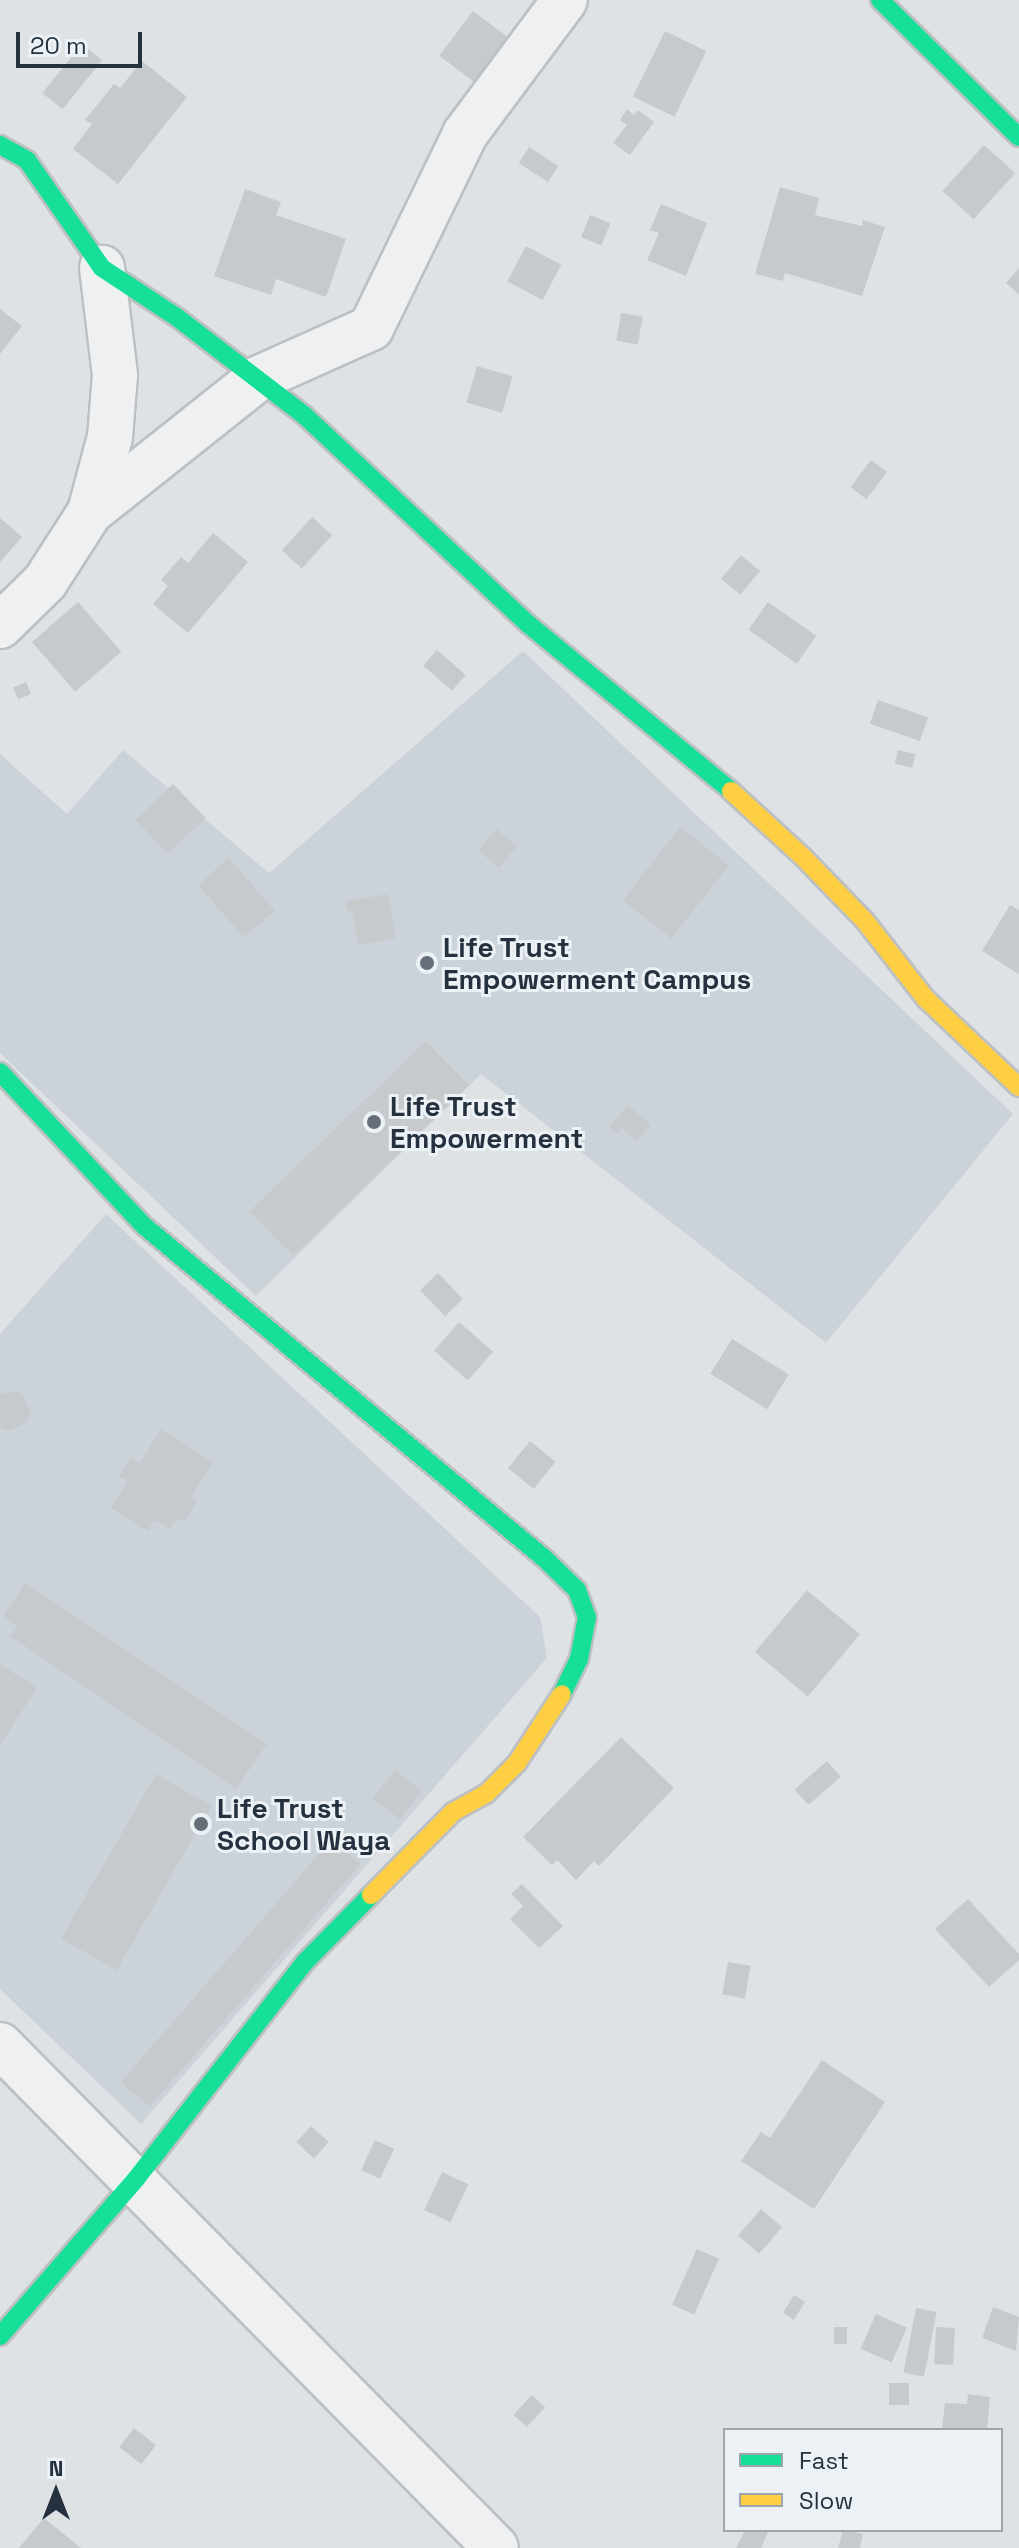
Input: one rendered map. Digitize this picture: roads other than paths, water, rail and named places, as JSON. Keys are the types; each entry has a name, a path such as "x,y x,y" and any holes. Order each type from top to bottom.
{"street":[{"path":"90,512 257,379 371,328 465,134 565,0"},
{"path":"880,0 1019,137"},
{"path":"0,145 27,160 51,190 102,268 178,318 316,426 528,624 732,792 804,858 865,921 926,999 1019,1087"},
{"path":"0,626 45,582 90,512 110,437 115,375 102,268"},
{"path":"0,1072 143,1225 544,1558 577,1590 587,1617 579,1659 555,1708 517,1763 486,1794 453,1812 305,1962 136,2179 0,2336"},
{"path":"0,2045 136,2179 496,2548"}],"place":[{"name":"Life Trust Empowerment Campus","path":"427,963"},
{"name":"Life Trust Empowerment","path":"374,1122"},
{"name":"Life Trust School Waya","path":"201,1824"}]}
